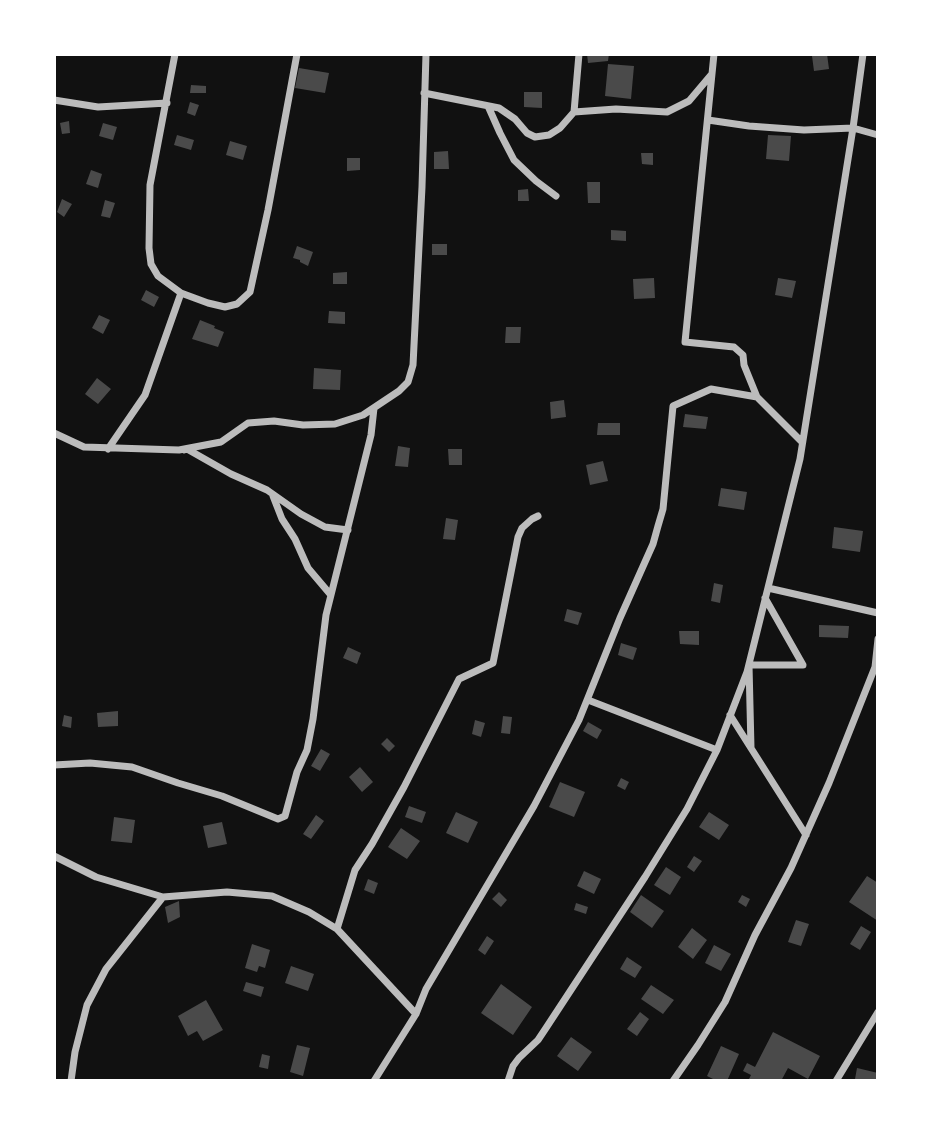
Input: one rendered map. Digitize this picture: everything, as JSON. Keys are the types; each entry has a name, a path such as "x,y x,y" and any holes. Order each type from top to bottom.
{"street":[{"path":"175,54 150,185 150,264 158,276 181,293 225,307 237,304 250,292 297,54"},
{"path":"179,450 221,442 248,423 274,421 303,425 335,424 363,415 408,382 413,365 426,54"},
{"path":"424,93 499,108 507,112 527,133 535,137 549,135 560,128 574,112 579,54"},
{"path":"714,54 685,342 734,347 743,355 744,365 757,397 802,442"},
{"path":"508,1081 513,1066 538,1040 687,809 717,750 749,665 800,459 863,54"},
{"path":"574,112 616,109 667,112 689,101 712,74"},
{"path":"54,100 98,107 167,103"},
{"path":"488,106 514,160 556,196"},
{"path":"708,120 804,130 853,128 878,135"},
{"path":"108,449 145,395 181,293"},
{"path":"374,1081 416,1014 426,989 534,806 588,700 659,526 673,406 711,388 757,397"},
{"path":"54,765 90,763 132,766 222,796 278,819 282,818 307,750 330,594 371,435 374,408"},
{"path":"54,433 84,447 187,449 273,494 325,527 348,530"},
{"path":"273,494 282,519 295,539 308,568 330,594"},
{"path":"337,929 355,870 404,787 459,679 493,663 518,537 522,528 538,516"},
{"path":"768,588 878,613"},
{"path":"749,665 803,665 765,598"},
{"path":"673,1081 725,1002 755,935 791,868 875,667 878,639"},
{"path":"749,665 751,748"},
{"path":"588,700 717,750"},
{"path":"730,715 806,835"},
{"path":"54,856 96,877 163,897 227,892 272,896 309,912 337,929 416,1014"},
{"path":"71,1081 87,1005 106,969 163,897"},
{"path":"836,1081 878,1012"}],"building":[{"path":"587,54 609,54 608,61 588,63"},
{"path":"827,54 829,69 814,71 812,56"},
{"path":"608,64 634,66 631,99 605,96"},
{"path":"299,68 329,73 325,93 295,88"},
{"path":"191,85 206,86 206,93 190,93"},
{"path":"524,92 542,92 542,108 524,107"},
{"path":"190,102 199,105 195,116 187,113"},
{"path":"69,121 70,133 62,134 60,123"},
{"path":"103,123 117,127 113,140 99,136"},
{"path":"177,135 194,140 191,150 174,145"},
{"path":"768,135 791,136 789,161 766,159"},
{"path":"230,141 247,146 243,160 226,155"},
{"path":"448,151 449,169 434,169 434,152"},
{"path":"641,153 653,153 653,165 642,164"},
{"path":"347,158 360,158 360,170 347,171"},
{"path":"91,170 102,174 98,188 86,184"},
{"path":"587,182 600,182 600,203 588,203"},
{"path":"528,189 529,201 518,201 518,190"},
{"path":"62,199 72,204 64,217 57,212"},
{"path":"105,200 115,203 110,218 101,216"},
{"path":"611,230 626,231 626,241 611,240"},
{"path":"432,244 447,244 447,255 432,255"},
{"path":"297,246 313,252 308,266 293,258"},
{"path":"347,272 347,284 333,284 333,273"},
{"path":"654,278 655,298 634,299 633,279"},
{"path":"778,278 796,281 792,298 775,295"},
{"path":"146,290 159,297 154,307 141,300"},
{"path":"329,311 345,312 345,324 328,323"},
{"path":"99,315 110,320 103,334 92,328"},
{"path":"200,320 224,332 218,347 192,339"},
{"path":"506,327 521,327 520,343 505,343"},
{"path":"314,368 341,370 340,390 313,389"},
{"path":"97,378 111,389 98,404 85,394"},
{"path":"564,400 566,417 551,419 550,402"},
{"path":"685,414 708,417 706,429 683,427"},
{"path":"598,423 620,423 620,435 597,435"},
{"path":"398,446 410,448 408,467 395,466"},
{"path":"448,449 462,449 462,465 449,465"},
{"path":"603,461 608,481 590,485 586,465"},
{"path":"721,488 747,492 744,510 718,506"},
{"path":"446,518 458,520 455,540 443,539"},
{"path":"834,527 863,531 860,552 832,548"},
{"path":"714,583 723,585 720,603 711,601"},
{"path":"567,609 582,613 578,625 564,621"},
{"path":"819,625 849,626 848,638 819,637"},
{"path":"679,631 699,631 699,645 680,644"},
{"path":"621,643 637,648 633,660 618,655"},
{"path":"348,647 361,653 357,664 343,658"},
{"path":"118,711 118,726 98,727 97,713"},
{"path":"64,715 72,717 71,728 62,726"},
{"path":"503,716 512,717 510,734 501,733"},
{"path":"475,720 485,723 481,737 472,734"},
{"path":"588,722 602,730 597,739 583,731"},
{"path":"387,738 395,746 389,752 381,744"},
{"path":"321,749 330,754 320,771 311,766"},
{"path":"360,767 373,782 362,792 349,777"},
{"path":"621,778 629,782 625,790 617,786"},
{"path":"560,782 585,792 574,817 549,807"},
{"path":"409,806 426,812 422,823 405,817"},
{"path":"456,812 478,822 468,843 446,833"},
{"path":"709,812 729,825 719,840 699,827"},
{"path":"316,815 324,821 311,839 303,834"},
{"path":"114,817 135,820 132,843 111,841"},
{"path":"222,822 227,844 208,848 203,826"},
{"path":"401,828 420,841 407,859 388,847"},
{"path":"694,856 702,861 694,872 687,867"},
{"path":"666,867 681,877 670,895 654,885"},
{"path":"584,871 601,879 594,894 577,886"},
{"path":"867,876 878,883 878,921 849,902"},
{"path":"368,879 378,883 374,894 364,890"},
{"path":"499,892 507,900 501,907 492,899"},
{"path":"641,895 664,911 652,928 630,912"},
{"path":"742,895 750,899 746,907 738,902"},
{"path":"179,901 180,917 168,923 165,907"},
{"path":"576,903 588,907 586,914 574,910"},
{"path":"796,920 809,924 801,946 788,942"},
{"path":"861,926 871,932 860,950 850,944"},
{"path":"692,928 707,940 693,959 678,947"},
{"path":"487,936 494,941 485,955 478,950"},
{"path":"252,944 270,950 265,968 259,966 257,972 245,968"},
{"path":"714,945 731,954 721,971 705,963"},
{"path":"627,957 642,967 635,978 620,969"},
{"path":"291,966 314,974 308,991 285,983"},
{"path":"246,982 264,987 261,997 243,991"},
{"path":"501,984 532,1007 513,1035 481,1013"},
{"path":"651,985 674,1000 663,1014 641,999"},
{"path":"206,1000 223,1030 203,1041 197,1031 188,1036 178,1016"},
{"path":"640,1012 649,1019 637,1036 627,1029"},
{"path":"773,1032 820,1056 808,1079 788,1068 781,1081 748,1081 751,1075 743,1071 747,1063 755,1067"},
{"path":"571,1037 592,1052 578,1071 557,1056"},
{"path":"297,1045 310,1048 303,1076 290,1072"},
{"path":"721,1046 739,1054 727,1081 717,1081 707,1076"},
{"path":"262,1054 270,1056 268,1069 259,1067"},
{"path":"857,1068 878,1073 877,1081 855,1079"}]}
